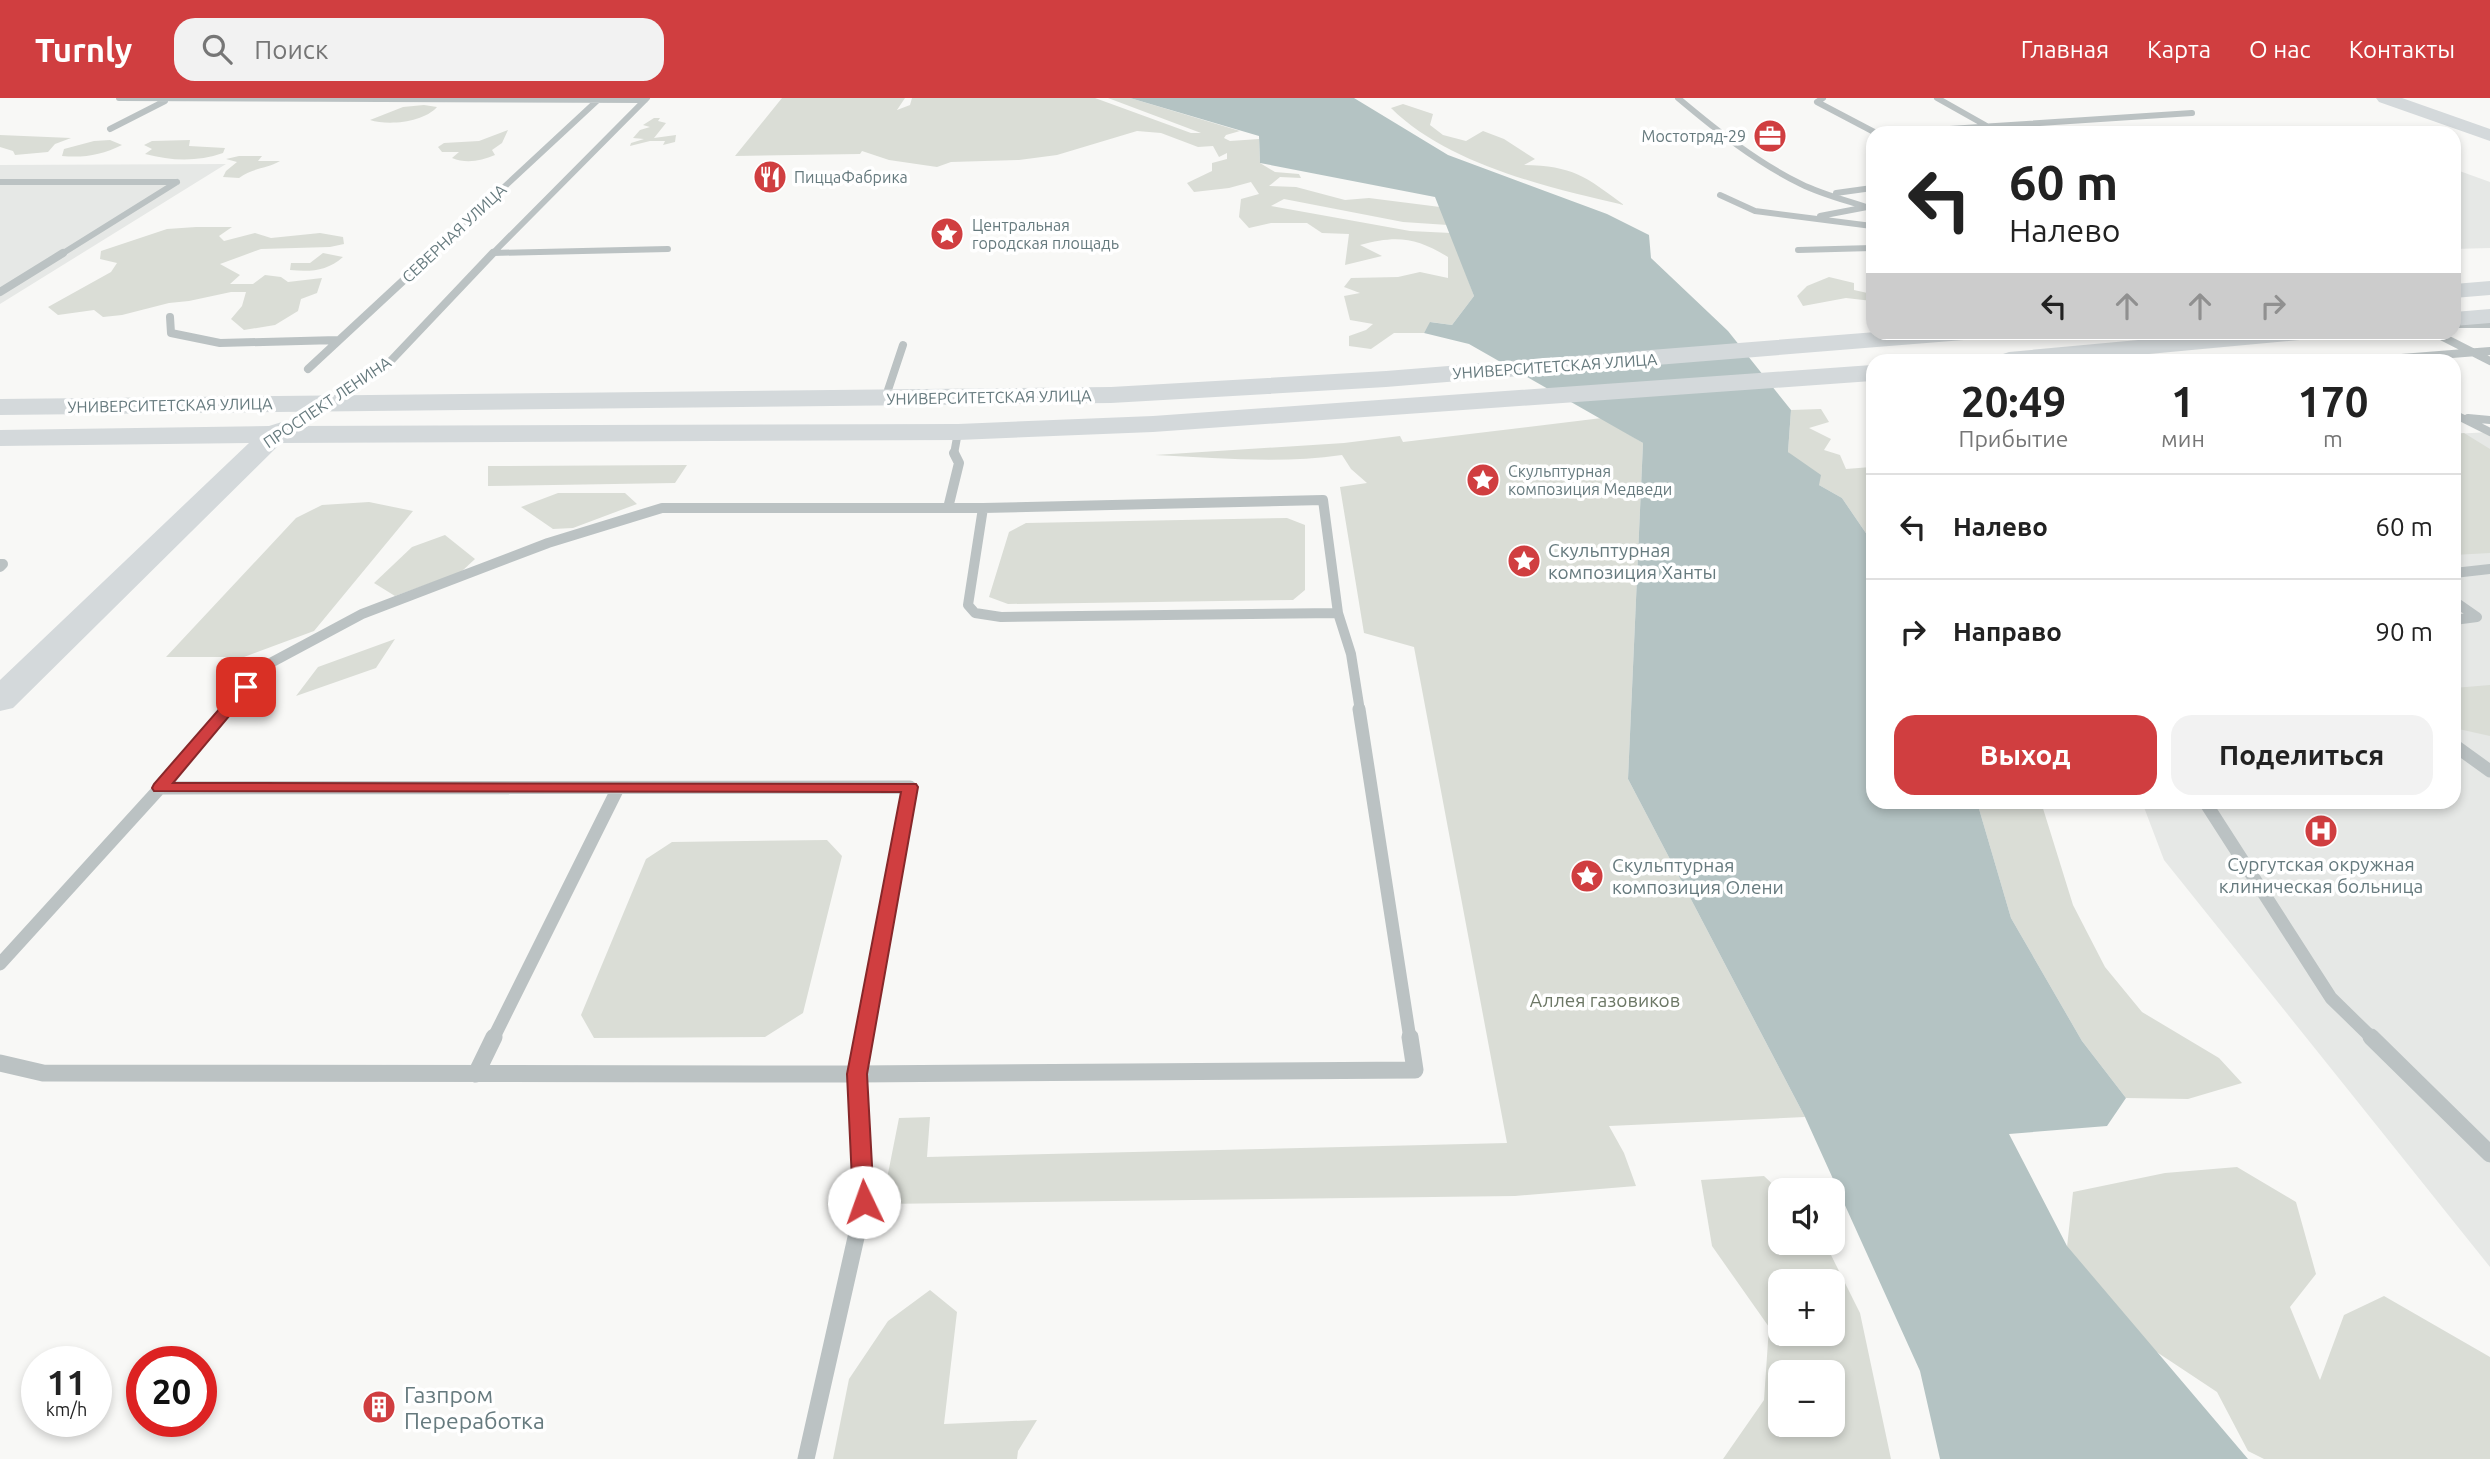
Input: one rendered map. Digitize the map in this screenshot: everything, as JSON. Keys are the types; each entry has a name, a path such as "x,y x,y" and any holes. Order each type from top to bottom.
{"main road":[{"path":"2385,98 2490,135"},
{"path":"2461,290 2490,288"},
{"path":"2461,321 2490,316"},
{"name":"УНИВЕРСИТЕТСКАЯ УЛИЦА","path":"0,407 1111,395 1386,379 1886,340"},
{"path":"2065,354 2195,340"},
{"name":"УНИВЕРСИТЕТСКАЯ УЛИЦА","path":"0,438 448,432 958,432 1153,425 1866,373"},
{"path":"273,435 275,404"},
{"name":"ПРОСПЕКТ ЛЕНИНА","path":"0,700 273,435 330,404"}],"street":[{"path":"119,98 647,99"},
{"path":"110,129 171,98"},
{"path":"1678,98 1715,129 1771,168 1803,185 1866,206"},
{"path":"1823,98 1817,102 1866,128"},
{"path":"1937,98 1985,125"},
{"name":"СЕВЕРНАЯ УЛИЦА","path":"308,369 598,99"},
{"name":"ПРОСПЕКТ ЛЕНИНА","path":"330,404 384,368 493,253 647,99"},
{"path":"1973,126 2033,125 2192,113"},
{"path":"0,182 177,182 0,292"},
{"path":"1832,193 1866,189"},
{"path":"1720,195 1755,211 1866,225"},
{"path":"1809,218 1866,209"},
{"path":"1798,250 1866,248"},
{"path":"493,253 668,249"},
{"path":"170,317 171,333 220,343 338,340"},
{"path":"2461,322 2490,324"},
{"path":"2449,340 2490,361"},
{"path":"886,399 904,345"},
{"path":"2460,354 2490,352"},
{"path":"2461,417 2490,420"},
{"path":"2461,418 2490,432"},
{"path":"948,508 959,463 954,456 958,432"},
{"path":"0,964 160,788 263,667 362,614 548,543 662,508 983,508 1323,500 1338,613 1351,654 1415,1070 857,1074 43,1073 0,1063"},
{"path":"983,508 968,605 975,613 1001,617 1338,613"},
{"path":"2461,572 2489,570"},
{"path":"2461,606 2477,617 2461,619"},
{"path":"2461,750 2487,767"},
{"path":"160,788 910,787 857,1074 864,1202 806,1459"},
{"path":"476,1074 618,788"},
{"path":"2210,809 2331,998 2490,1154"}],"shaded area":[{"path":"1130,98 1354,98 1448,155 1607,214 1649,235 1651,258 1728,331 1791,410 1788,452 1821,475 1819,485 1842,498 1866,533 1866,809 1979,809 2011,918 2082,1041 2126,1098 2107,1126 2009,1134 2067,1246 2248,1459 1940,1459 1920,1371 1845,1205 1845,1178 1833,1178 1805,1117 1628,779 1643,443 1469,344 1424,333 1430,322 1452,325 1474,296 1435,197 1260,163 1259,136"},
{"path":"226,164 0,304 0,165"},
{"path":"2461,172 2490,182 2490,248 2461,249"},
{"name":"Сургутская окружная клиническая больница","path":"2490,432 2490,1267 2164,860 2145,809 2461,809 2461,434"}],"green space":[{"path":"782,98 905,98 897,110 910,105 912,98 1095,98 1191,133 1201,133 1108,98 1130,98 1240,131 1226,135 1224,138 1230,141 1259,139 1260,163 1275,172 1299,174 1301,178 1280,177 1269,186 1296,187 1345,200 1369,198 1440,207 1448,225 1403,222 1284,199 1271,206 1410,231 1451,233 1474,296 1452,325 1431,322 1424,333 1394,333 1371,349 1349,346 1349,336 1366,330 1373,324 1350,320 1344,296 1360,293 1344,287 1351,278 1398,277 1420,272 1448,278 1448,257 1426,245 1395,239 1360,245 1382,256 1345,265 1349,234 1322,233 1307,223 1271,223 1249,228 1239,217 1241,199 1259,194 1251,182 1229,188 1194,192 1187,183 1212,171 1212,163 1227,159 1227,153 1219,157 1213,146 1198,147 1161,133 1137,131 1057,155 1019,160 951,162 937,167 889,160 862,151 860,154 735,156"},
{"path":"1403,104 1433,114 1430,125 1443,135 1466,141 1483,131 1504,139 1535,159 1524,165 1567,170 1578,174 1624,205 1532,182 1470,159 1414,128 1391,108"},
{"path":"403,107 437,107 424,116 406,121 387,123 370,120"},
{"path":"654,118 660,118 658,121 666,123 654,138 676,135 675,142 663,145 665,141 650,141 630,146 631,143 644,139 633,138 640,130 650,127 643,125"},
{"path":"508,130 502,143 492,150 495,155 479,160 457,160 452,158 459,152 442,152 438,147 444,143 479,141"},
{"path":"0,135 71,138 55,144 48,152 15,155 13,151 0,147"},
{"path":"110,140 122,145 93,155 62,156 64,149"},
{"path":"190,140 189,146 225,148 223,153 194,159 145,154 152,149 144,145 152,141"},
{"path":"262,156 258,161 280,161 239,178 223,177 237,162 226,159"},
{"path":"232,227 219,236 224,241 255,233 271,238 320,233 343,237 344,244 330,247 261,249 220,264 240,275 230,284 253,284 265,275 281,277 288,282 322,278 317,293 301,299 298,311 275,325 244,330 231,319 242,306 246,292 231,292 103,317 94,310 58,315 48,307 111,272 117,263 100,259 101,251 167,229"},
{"path":"323,253 343,257 318,270 290,270 291,263 310,263"},
{"path":"1829,277 1854,283 1854,290 1866,293 1866,300 1846,298 1803,306 1797,296 1807,286"},
{"path":"1821,409 1829,422 1809,428 1831,439 1824,450 1840,455 1846,469 1866,467 1866,533 1842,498 1819,485 1788,452 1791,410"},
{"name":"Аллея газовиков","path":"1602,418 1643,443 1628,779 1805,1117 1609,1126 1624,1153 1636,1186 1515,1196 882,1204 899,1118 930,1117 927,1157 1507,1143 1414,647 1364,633 1340,487 1367,483 1351,469 1342,455 1272,460 1155,455 1344,443 1400,436 1403,442"},
{"path":"2461,433 2490,449 2490,553 2461,555"},
{"path":"687,465 675,483 488,486 488,466"},
{"path":"558,493 625,493 637,504 573,528 553,529 521,507"},
{"path":"369,502 413,511 314,631 244,657 166,657 296,518 322,505"},
{"path":"1287,518 1305,525 1305,590 1293,600 1008,604 989,597 1009,532 1026,523"},
{"path":"445,535 475,559 461,572 395,596 374,583 412,547"},
{"path":"395,639 376,668 296,696 318,667"},
{"path":"2490,685 2490,736 2461,730 2461,687"},
{"path":"1979,809 2043,809 2073,905 2105,967 2142,1012 2219,1058 2242,1083 2188,1099 2126,1098 2082,1041 2011,918"},
{"path":"827,840 842,856 803,1013 765,1037 594,1038 581,1015 646,859 672,842"},
{"path":"2237,1167 2296,1202 2316,1274 2290,1307 2320,1380 2344,1315 2384,1296 2490,1357 2490,1459 2264,1459 2248,1451 2217,1392 2131,1335 2067,1247 2073,1192 2165,1173"},
{"path":"1764,1176 1768,1180 1768,1255 1831,1255 1838,1269 1768,1269 1768,1326 1712,1246 1701,1180"},
{"path":"1845,1283 1860,1313 1891,1459 1723,1459 1764,1400 1768,1342 1768,1346 1845,1346"},
{"path":"930,1290 957,1312 944,1424 1037,1420 1018,1451 1017,1459 833,1459 849,1379 888,1321"}],"place":[{"name":"Мостотряд-29","path":"1770,136"},
{"name":"ПиццаФабрика","path":"770,177"},
{"name":"Центральная городская площадь","path":"947,234"},
{"name":"Скульптурная композиция Медведи","path":"1483,480"},
{"name":"Скульптурная композиция Ханты","path":"1524,561"},
{"name":"Сургутская окружная клиническая больница","path":"2321,831"},
{"name":"Скульптурная композиция Олени","path":"1587,876"},
{"name":"Газпром Переработка","path":"379,1407"}],"route":[{"path":"246,687 160,788 910,787 857,1074 864,1202"}]}
